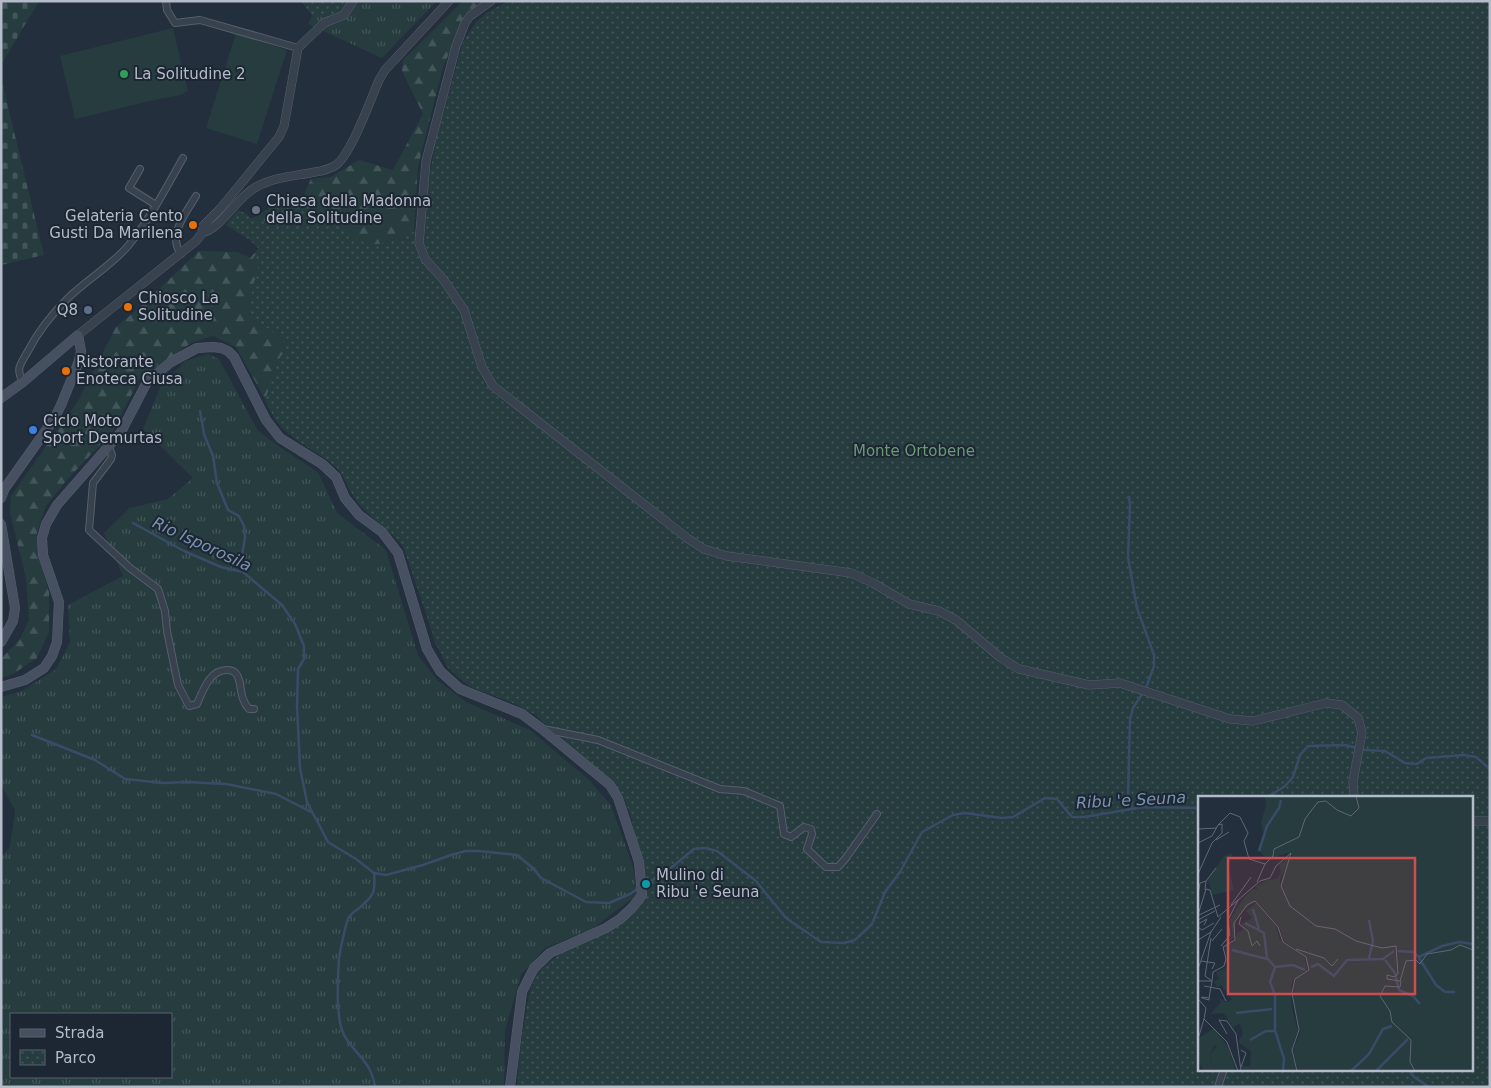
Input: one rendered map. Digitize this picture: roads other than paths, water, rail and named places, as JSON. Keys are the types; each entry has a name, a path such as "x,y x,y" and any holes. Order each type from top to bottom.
{"main road":[{"path":"1,398 23,382 78,335 81,351 79,361 61,405 54,419 1,498"},
{"path":"1,687 25,680 44,668 52,656 57,642 58,602 43,554 42,538 46,524 57,505 121,432 147,382 171,362 197,348 213,347 228,351 242,369 266,420 280,438 322,464 336,477 345,498 359,515 382,532 398,553 427,649 440,671 460,689 522,714 542,729 610,785 623,811 639,862 642,895 620,919 606,928 550,953 534,968 522,992 510,1087"},
{"path":"1,524 15,608 13,621 1,642"}],"street":[{"path":"166,1 167,10 175,23 200,20 298,48"},
{"path":"78,335 196,241 202,233 203,226 220,209 279,137 284,126 298,48 324,23 344,15 353,1"},
{"path":"202,233 212,230 243,196 257,186 279,178 320,171 336,165 346,153 385,70 449,1"},
{"path":"491,1 470,16 465,23 456,46 426,161 419,243 425,259 443,279 464,310 482,367 493,386 687,538 704,549 727,556 851,573 873,583 909,604 939,611 956,620 1001,658 1019,669 1089,685 1120,683 1230,719 1253,721 1326,702 1342,705 1358,718 1362,733 1353,781 1354,796"},
{"path":"23,382 19,375 19,368 51,317 68,298 126,247 156,205 183,158"},
{"path":"140,169 129,188 156,205"},
{"path":"180,254 175,246 176,230 196,196"},
{"path":"109,447 111,459 93,483 88,530 130,568 158,590 165,611 178,685 189,706 197,704 210,677 222,670 229,670 238,676 244,702 249,709 254,709"},
{"path":"542,729 598,740 720,790 744,791 767,799 780,806 784,834 791,837 804,827 811,829 812,834 807,849 826,867 838,867 877,814"},
{"path":"1474,821 1490,821"},
{"path":"1218,1087 1224,1070"}],"waterway":[{"path":"200,411 204,434 213,456 217,483 228,510 239,516 244,526 245,538 241,561 243,572"},
{"path":"1129,497 1128,558 1137,608 1154,655 1154,666 1146,688 1133,708 1130,719 1128,797 1133,809"},
{"name":"Rio Isporosila","path":"133,523 184,551 221,567 243,572 282,605 295,624 304,646 304,659 298,669 297,706 300,768 307,802 328,842 356,859 374,873 374,890 372,894 350,916 346,924 339,958 338,997 339,1018 344,1035 370,1070 375,1087"},
{"path":"32,735 95,760 125,779 163,783 226,784 276,794 311,812"},
{"name":"Ribu 'e Seuna","path":"1270,796 1285,786 1293,777 1300,755 1308,746 1345,745 1365,750 1385,751 1405,763 1417,764 1426,758 1464,755 1476,757 1490,769"},
{"name":"Ribu 'e Seuna","path":"644,885 666,872 694,849 705,848 717,851 756,881 786,918 821,942 844,943 855,940 872,924 885,892 900,872 922,832 953,815 965,813 1002,818 1013,817 1045,798 1057,799 1072,817 1084,817 1144,807 1198,808"},
{"name":"Ribu 'e Seuna","path":"374,873 386,875 466,851 478,851 517,855 534,869 541,878 586,902 609,903 639,888"},
{"path":"1409,1070 1414,1077 1429,1087"}],"place":[{"name":"La Solitudine 2","path":"124,74"},
{"name":"Chiesa della Madonna della Solitudine","path":"256,210"},
{"name":"Gelateria Cento Gusti Da Marilena","path":"193,225"},
{"name":"Chiosco La Solitudine","path":"128,307"},
{"name":"Q8","path":"88,310"},
{"name":"Ristorante Enoteca Ciusa","path":"66,371"},
{"name":"Ciclo Moto Sport Demurtas","path":"33,430"},
{"name":"Mulino di Ribu 'e Seuna","path":"646,884"}],"park label":[{"name":"Monte Ortobene","path":"914,451"}]}
